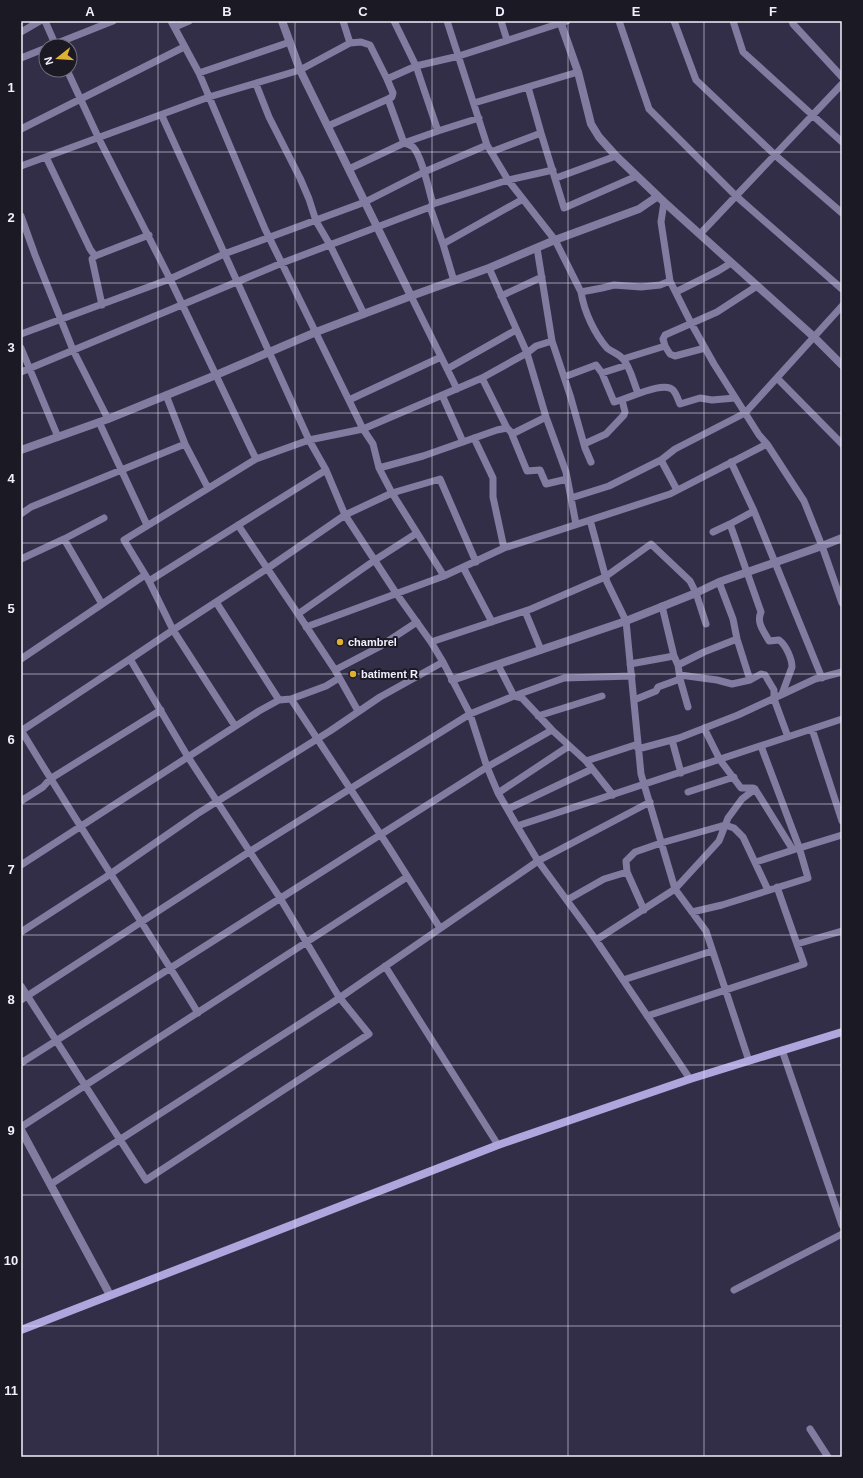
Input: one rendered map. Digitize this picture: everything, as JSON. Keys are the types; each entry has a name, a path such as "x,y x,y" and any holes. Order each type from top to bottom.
{"main road":[{"path":"21,1330 498,1145 690,1079 842,1032"}],"street":[{"path":"21,32 40,21"},
{"path":"45,21 51,38"},
{"path":"71,38 113,21"},
{"path":"190,21 173,24 199,73 269,237 363,429 372,444 379,468 392,493 444,576"},
{"path":"282,21 300,70 457,389"},
{"path":"343,21 350,43"},
{"path":"394,21 416,66 438,131"},
{"path":"447,21 487,145 508,180 555,240 581,292 582,300 594,329 608,348 625,362 638,393"},
{"path":"501,21 507,40"},
{"path":"619,21 649,109 736,196 842,289"},
{"path":"674,21 696,80 775,154 842,213"},
{"path":"733,21 743,52 842,142"},
{"path":"792,21 793,24 842,77"},
{"path":"387,79 416,66 459,56 562,22 578,72 591,124 599,137 616,156 664,202 814,337 842,365"},
{"path":"199,73 290,42"},
{"path":"21,166 162,116 209,97 300,70 350,43 361,42 370,45 393,93 392,97 328,126"},
{"path":"21,129 184,47"},
{"path":"21,58 38,51"},
{"path":"474,103 578,72"},
{"path":"71,78 99,139 149,235 256,459"},
{"path":"256,84 269,117 300,178 316,221 330,245 364,314"},
{"path":"700,234 842,84"},
{"path":"528,87 564,208 637,176"},
{"path":"388,99 404,143 412,146 424,172 454,281"},
{"path":"162,116 309,440 326,470 345,515 396,593 431,642 470,714 487,767 498,793 538,861 596,940 690,1079"},
{"path":"349,169 404,143 479,118"},
{"path":"491,152 541,134"},
{"path":"21,334 170,279 224,254 365,202 424,172 487,145"},
{"path":"556,178 616,156"},
{"path":"46,157 90,250 95,256"},
{"path":"21,372 282,263 432,205 508,180 553,170"},
{"path":"21,450 108,419 316,332 489,268 555,240 639,209 658,196"},
{"path":"443,244 523,198"},
{"path":"664,202 661,222 670,281 691,323 735,398 804,501 842,603"},
{"path":"21,216 34,255 73,350 108,419"},
{"path":"102,305 92,259 95,256 149,235"},
{"path":"537,248 552,341 591,462"},
{"path":"676,292 731,263"},
{"path":"489,268 526,353 546,417 566,472 576,524"},
{"path":"501,296 542,277"},
{"path":"581,292 614,285 641,287 660,285 670,281"},
{"path":"705,348 675,356 670,354 663,339 665,335 717,312 757,286"},
{"path":"571,498 609,486 661,460 675,449 745,413 842,306"},
{"path":"447,369 516,330"},
{"path":"235,726 173,630 147,578 124,540 256,459 309,440 363,429 482,378 536,346 552,341"},
{"path":"602,373 665,346"},
{"path":"21,348 58,437"},
{"path":"349,400 441,357"},
{"path":"564,377 596,365 602,373 614,402 663,386 668,386 673,390 680,404 700,398 712,400 735,398"},
{"path":"482,378 509,430 527,471 540,470 546,484 567,479"},
{"path":"777,378 842,444"},
{"path":"166,395 185,444 208,488"},
{"path":"442,395 463,442"},
{"path":"584,444 606,434 624,414 625,412 622,400"},
{"path":"379,468 423,456 474,438 509,430 514,433 546,417"},
{"path":"99,422 147,525"},
{"path":"474,438 493,478 493,497 504,548"},
{"path":"21,514 31,507 185,444"},
{"path":"306,627 444,576 504,548 677,490 767,444"},
{"path":"661,460 677,490"},
{"path":"731,462 754,511 822,678"},
{"path":"21,659 102,604 238,525 326,470"},
{"path":"198,1012 80,827 21,730 268,568 345,515 392,493 440,479 476,562"},
{"path":"713,532 754,511"},
{"path":"21,559 104,518"},
{"path":"590,520 605,577 626,621 641,774 661,843 675,889 706,932 749,1061"},
{"path":"730,524 761,612 758,618 759,622 769,641 779,640 783,643 792,663 792,667 782,694"},
{"path":"238,525 335,670 358,711"},
{"path":"298,614 375,560 418,533"},
{"path":"452,680 626,621 696,593 719,582 842,538"},
{"path":"64,539 102,604"},
{"path":"431,642 525,611 605,577 651,544 690,581 696,593 706,624"},
{"path":"463,567 492,622"},
{"path":"719,582 733,619 737,639 750,680"},
{"path":"216,602 279,700"},
{"path":"662,606 688,707"},
{"path":"525,611 542,650"},
{"path":"335,670 378,647 416,622"},
{"path":"678,665 704,652 737,639"},
{"path":"630,664 674,656"},
{"path":"21,986 24,998 86,1085 146,1180 369,1034 339,997 280,898 188,757 130,659"},
{"path":"21,932 111,874 217,801 317,739 380,697 442,662"},
{"path":"498,665 514,696 522,698 552,730 586,761 613,795"},
{"path":"586,761 638,747 672,740 738,715 815,679 842,672"},
{"path":"634,700 656,691 658,687 680,677 717,680 732,684 750,680 761,674 765,675 774,690 774,699 788,737"},
{"path":"24,998 249,852 470,714 564,678 632,676"},
{"path":"21,865 258,711 279,700 291,699 326,686 339,678"},
{"path":"538,716 602,696"},
{"path":"291,699 440,928"},
{"path":"21,801 43,787 50,779 161,710"},
{"path":"517,826 842,719"},
{"path":"704,728 720,760 741,788 753,788 755,790 796,849"},
{"path":"812,729 842,822"},
{"path":"21,1063 487,767 552,730"},
{"path":"672,740 681,773"},
{"path":"498,793 569,746"},
{"path":"692,912 722,905 808,878 796,849 761,746"},
{"path":"508,809 592,769"},
{"path":"688,792 734,777"},
{"path":"596,940 675,889 718,841 728,818 742,799 755,790"},
{"path":"50,1184 339,997 538,861 650,802"},
{"path":"644,910 627,872 626,861 635,852 725,825 734,828 743,837 768,890"},
{"path":"756,862 842,835"},
{"path":"567,900 604,879 627,872"},
{"path":"110,1295 21,1128 408,877"},
{"path":"647,1016 804,964 777,887"},
{"path":"797,944 842,931"},
{"path":"623,980 712,951"},
{"path":"385,966 498,1145"},
{"path":"782,1050 842,1225"},
{"path":"734,1290 842,1234"},
{"path":"810,1429 828,1457"}],"place":[{"name":"chambrel","path":"340,642"},
{"name":"batiment R","path":"353,674"}]}
